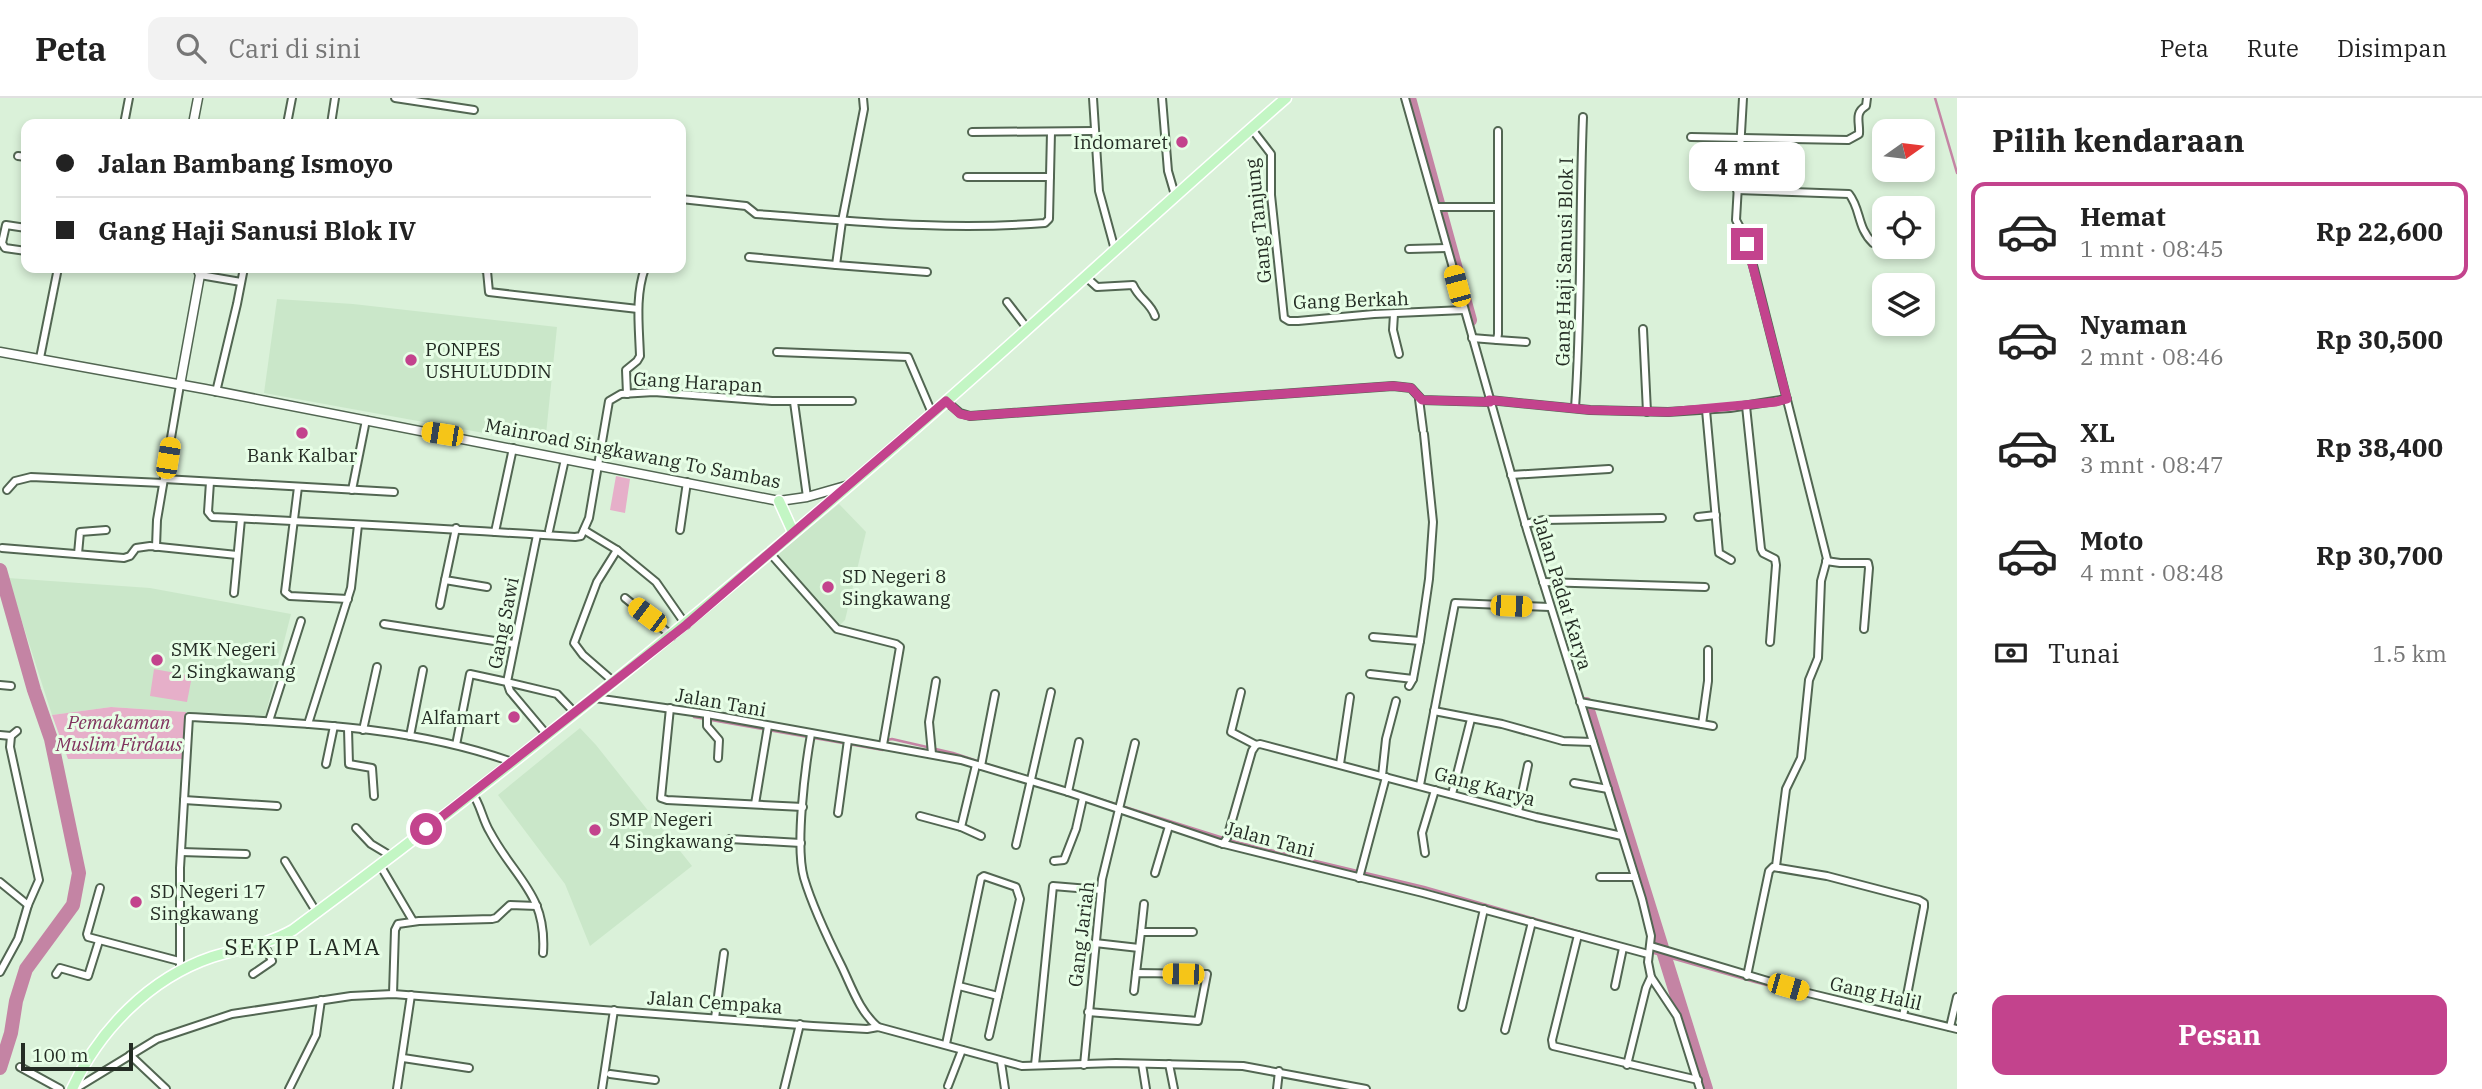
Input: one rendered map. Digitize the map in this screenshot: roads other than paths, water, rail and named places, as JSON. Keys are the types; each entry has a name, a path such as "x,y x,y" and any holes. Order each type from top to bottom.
{"main road":[{"name":"Mainroad Singkawang To Sambas","path":"852,484 932,413 950,405 1027,328 1087,278 1175,195 1286,98"},
{"path":"74,1086 84,1065 102,1039 140,998 180,965 266,948 317,913 381,867 391,856 475,797 512,762 575,713 599,698 614,682 686,625 852,484"},
{"path":"779,500 793,532"}],"street":[{"path":"125,119 129,98"},
{"path":"194,119 198,98"},
{"path":"288,119 292,98"},
{"path":"332,119 335,98"},
{"path":"395,98 474,110"},
{"path":"836,265 864,109 863,98"},
{"path":"1093,98 1099,191 1115,250"},
{"path":"1162,98 1168,171 1175,195"},
{"name":"Jalan Padat Karya","path":"1405,98 1464,310 1475,339 1546,582 1550,607 1650,930 1651,977 1673,1007 1700,1089"},
{"path":"1743,98 1736,220 1747,244 1826,561 1821,581 1818,659 1809,680 1801,758 1786,789 1776,866"},
{"path":"1691,137 1822,141 1854,138 1859,134 1858,114 1866,106 1867,98"},
{"name":"Gang Haji Sanusi Blok I","path":"1575,408 1583,117"},
{"name":"Gang Tanjung","path":"1251,128 1271,154 1271,195 1283,315"},
{"path":"972,132 1094,131"},
{"path":"1497,340 1498,131"},
{"path":"686,199 746,205 755,214 929,227 1045,223 1049,219 1051,132"},
{"path":"967,177 1049,177"},
{"path":"1737,190 1849,194 1861,226 1872,242"},
{"path":"1436,207 1497,207"},
{"path":"21,227 6,225 2,243 5,248 21,250"},
{"path":"1409,249 1447,248"},
{"path":"749,257 927,272"},
{"path":"40,358 57,273"},
{"path":"156,547 157,520 198,273"},
{"path":"206,273 241,282"},
{"path":"216,391 243,273"},
{"path":"487,273 489,292 638,309"},
{"path":"627,394 626,370 640,356 638,309 643,273"},
{"path":"1087,278 1095,287 1133,285 1137,295 1151,307 1154,316"},
{"path":"1007,302 1027,328"},
{"name":"Gang Berkah","path":"1283,315 1289,321 1464,310"},
{"path":"1394,314 1393,330 1399,354"},
{"path":"1643,329 1647,412"},
{"path":"1475,339 1526,342"},
{"name":"Mainroad Singkawang To Sambas","path":"0,352 779,500 807,497 852,484"},
{"path":"778,352 908,357 932,413"},
{"path":"950,405 964,415 977,416 1393,386 1411,388 1419,399 1433,522 1429,579 1420,641 1413,679 1409,686"},
{"name":"Gang Harapan","path":"599,465 609,401 621,394 654,392 794,402 852,401"},
{"path":"1419,399 1492,401 1647,412 1706,410 1787,399"},
{"path":"794,402 807,497"},
{"path":"1746,406 1760,549 1775,559 1776,565 1770,642"},
{"path":"1706,410 1719,553 1731,560"},
{"path":"352,490 366,420"},
{"path":"495,531 513,449"},
{"path":"549,531 565,459"},
{"path":"210,482 209,517 292,523 456,528 575,537 581,536 584,530 593,503 599,465"},
{"path":"1514,475 1609,469"},
{"path":"7,490 15,481 31,477 210,482 394,492"},
{"path":"680,530 687,482"},
{"path":"298,487 286,580 287,594 348,599"},
{"path":"1698,517 1716,515"},
{"path":"1529,523 1662,518"},
{"path":"234,593 241,519"},
{"path":"308,724 348,599 354,574 358,525"},
{"path":"440,604 456,528"},
{"path":"78,554 80,533 106,530"},
{"path":"584,530 617,550 662,589 686,625"},
{"name":"Gang Sawi","path":"537,535 507,682 557,694 575,713"},
{"path":"2,548 127,558 136,548 156,547 237,555"},
{"path":"614,682 583,655 574,643 597,582 617,550"},
{"path":"769,552 837,629 900,647 884,743"},
{"path":"1826,561 1840,564 1862,561 1869,565 1864,629"},
{"path":"445,580 487,587"},
{"path":"1546,582 1705,587"},
{"path":"625,598 672,636"},
{"path":"1420,785 1455,603 1550,607"},
{"path":"268,721 301,621"},
{"path":"384,624 514,644"},
{"path":"1373,637 1420,641"},
{"path":"1702,724 1708,681 1708,650"},
{"path":"363,730 377,667"},
{"path":"410,736 423,670"},
{"path":"1370,674 1413,679"},
{"path":"456,745 468,675 507,682 510,691 547,735"},
{"path":"932,754 929,722 936,681"},
{"path":"0,685 11,686"},
{"path":"1016,845 1051,692"},
{"path":"1224,841 1256,745 1231,732 1241,692"},
{"path":"961,827 995,695"},
{"path":"1340,764 1350,697"},
{"name":"Jalan Tani","path":"599,698 670,708 767,731 810,738 884,743 932,754 1032,778 1069,790 1083,798 1119,806 1169,825 1224,841 1623,948 1666,951"},
{"path":"1359,876 1384,776 1386,739 1396,701"},
{"path":"1580,702 1713,726"},
{"path":"670,708 661,798 803,807"},
{"path":"1434,711 1563,741 1592,742"},
{"path":"100,888 88,937 180,965 181,852 189,717 334,726 410,736 485,752 512,762"},
{"path":"707,718 709,730 719,738 718,758"},
{"path":"1452,794 1471,719"},
{"path":"326,764 334,726"},
{"path":"348,729 349,764 372,768 374,796"},
{"path":"755,804 767,731"},
{"path":"0,735 14,734 11,755 39,876 24,925 0,972"},
{"path":"810,738 801,843 803,877 860,1005 878,1027"},
{"path":"838,813 848,740"},
{"path":"1069,790 1079,742"},
{"name":"Gang Jariah","path":"1084,1065 1101,890 1135,743"},
{"name":"Gang Karya","path":"1256,745 1622,836"},
{"path":"1518,812 1528,765"},
{"path":"1574,783 1608,789"},
{"path":"1424,853 1422,833 1435,790"},
{"path":"475,797 491,834 537,906 542,919 543,953"},
{"path":"1054,861 1064,860 1070,849 1083,798"},
{"path":"184,800 277,806"},
{"path":"920,816 961,827 981,836"},
{"path":"1155,873 1169,825"},
{"path":"356,828 371,844 391,856"},
{"path":"730,839 801,843"},
{"path":"181,852 246,854"},
{"path":"285,861 317,913"},
{"path":"1747,976 1769,871 1776,866 1827,876 1923,903 1903,1016"},
{"path":"381,867 413,921"},
{"path":"946,1044 981,878 988,876 1016,887 1020,899 989,1036"},
{"path":"1600,877 1635,877"},
{"path":"0,882 28,905"},
{"path":"1035,1065 1053,887 1101,890"},
{"path":"1134,991 1144,904"},
{"path":"393,994 395,928 401,923 485,920 496,918 510,905 537,906"},
{"path":"1462,1007 1484,909"},
{"path":"1504,1030 1532,922"},
{"path":"1141,932 1193,932"},
{"path":"1578,935 1552,1046 1698,1080"},
{"path":"56,974 60,968 89,976 99,941"},
{"path":"1095,943 1139,948"},
{"path":"253,974 272,961 266,948"},
{"path":"1615,986 1623,948"},
{"name":"Gang Halil","path":"1666,951 1747,976 1954,1028"},
{"path":"0,952 8,957"},
{"path":"715,1014 724,953"},
{"path":"1088,1012 1198,1021 1206,974 1136,973"},
{"path":"1627,1065 1651,977"},
{"path":"958,986 998,996"},
{"name":"Jalan Cempaka","path":"74,1086 164,1036 239,1012 368,994 393,994 614,1010 715,1014 867,1029 878,1027 946,1044 1001,1062 1035,1065 1243,1066 1366,1089"},
{"path":"397,1089 411,995"},
{"path":"1954,1028 1957,996"},
{"path":"289,1089 316,1035 321,1000"},
{"path":"602,1089 614,1010"},
{"path":"784,1089 800,1024"},
{"path":"948,1086 962,1050"},
{"path":"130,1055 166,1089"},
{"path":"403,1058 469,1068"},
{"path":"1001,1062 1004,1089"},
{"path":"1142,1064 1146,1089"},
{"path":"1169,1064 1174,1089"},
{"path":"20,1067 60,1089"},
{"path":"1277,1089 1279,1072"},
{"path":"610,1074 654,1080"}],"waterway":[{"path":"1409,98 1470,320"},
{"path":"1935,98 1957,173"},
{"path":"0,570 34,690 51,739 79,873 73,905 26,969 0,1068"},
{"path":"1586,704 1706,1089"},
{"path":"694,717 883,750 884,746"},
{"path":"887,740 953,753 1014,773"},
{"path":"1020,775 1051,784"},
{"path":"1071,790 1236,842 1424,887 1755,982 1856,1008"},
{"path":"1866,1010 1900,1018"}],"place":[{"name":"Indomaret","path":"1182,142"},
{"name":"PONPES USHULUDDIN","path":"411,360"},
{"name":"Bank Kalbar","path":"302,433"},
{"name":"SD Negeri 8 Singkawang","path":"828,587"},
{"name":"SMK Negeri 2 Singkawang","path":"157,660"},
{"name":"Alfamart","path":"514,717"},
{"name":"SMP Negeri 4 Singkawang","path":"595,830"},
{"name":"SD Negeri 17 Singkawang","path":"136,902"}],"district":[{"name":"SEKIP LAMA","path":"303,947"}],"park label":[{"name":"Pemakaman Muslim Firdaus","path":"119,733"}]}
